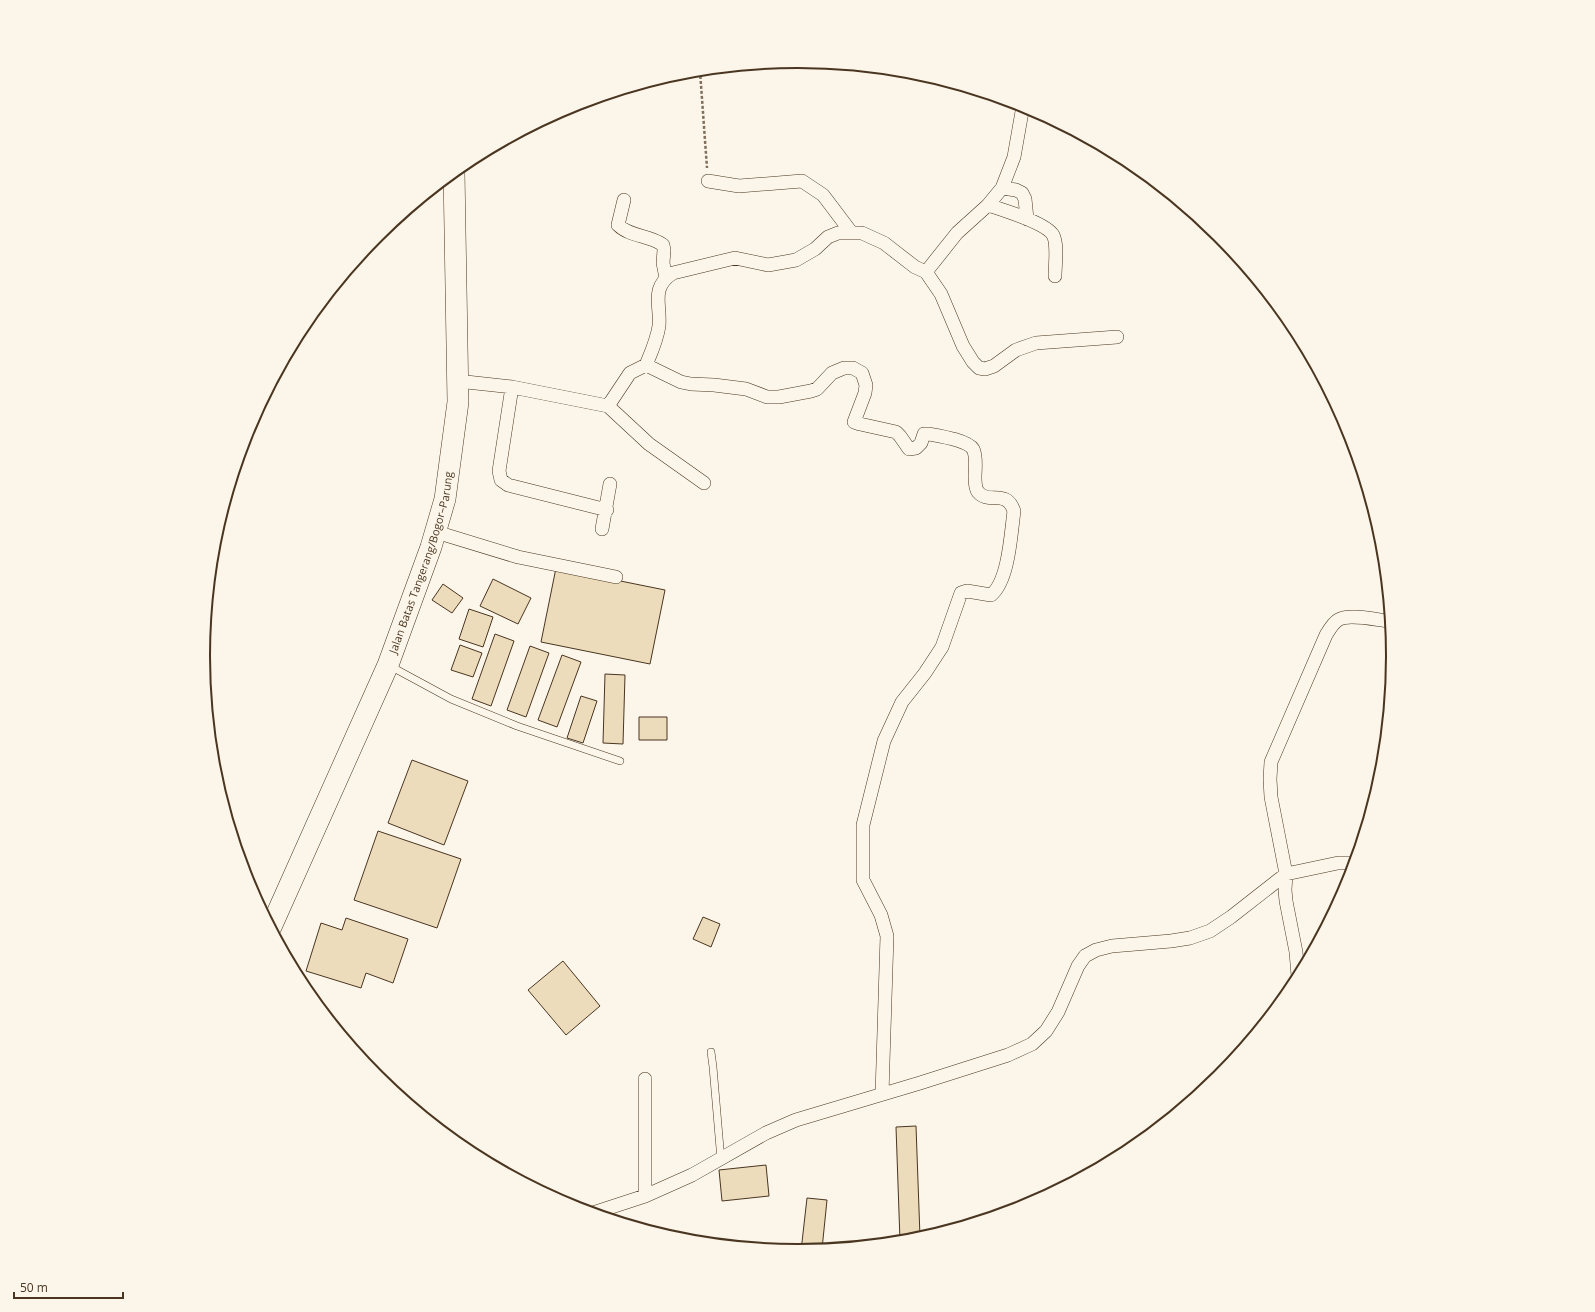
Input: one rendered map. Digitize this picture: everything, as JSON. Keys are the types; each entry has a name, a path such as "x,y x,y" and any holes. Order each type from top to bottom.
{"main road":[{"name":"Jalan Batas Tangerang/Bogor–Parung","path":"273,922 388,665 436,532 445,499 458,402 454,218 451,182"}],"street":[{"path":"926,272 957,233 988,205 1002,188 1014,157 1022,113"},
{"path":"708,181 739,186 802,181 824,195 851,232"},
{"path":"1002,188 1022,193 1027,219"},
{"path":"624,200 618,226 629,232 651,238 664,245 663,263 666,278"},
{"path":"988,205 1027,219 1049,230 1054,236 1055,276"},
{"path":"608,406 630,373 646,365 658,328 658,292 661,284 666,278 673,273 735,258 768,265 796,260 815,249 828,237 838,233 862,233 884,243 915,267 926,272 941,294 963,346 973,362 979,368 985,369 994,366 1016,350 1036,343 1116,336"},
{"path":"646,365 682,382 740,388 768,397 778,397 817,389 832,373 837,370 853,368 858,370 864,376 866,389 854,422 896,432 909,448 916,448 921,443 924,434 963,442 973,449 975,455 975,485 978,492 982,495 1002,497 1011,503 1014,510 1007,556 1000,583 995,592 991,595 967,591 961,593 942,647 925,673 902,702 884,741 863,825 863,880 881,915 887,936 882,1094"},
{"path":"457,380 512,388 608,406 649,444 704,483"},
{"path":"512,388 499,471 501,480 508,485 607,510"},
{"path":"602,529 607,510 610,484"},
{"path":"436,532 518,557 616,577"},
{"path":"1297,966 1286,901 1286,874 1271,797 1271,762 1326,635 1338,620 1346,617 1352,616 1384,620"},
{"path":"601,1210 646,1196 692,1175 721,1160 766,1133 796,1120 1008,1055 1032,1044 1046,1031 1058,1012 1078,966 1085,956 1096,950 1112,946 1177,940 1190,938 1210,931 1231,917 1286,874 1338,863 1348,863"},
{"path":"644,1079 646,1196"}],"lane":[{"path":"388,665 451,699 517,726 620,761"},
{"path":"711,1052 721,1160"}],"path":[{"path":"700,76 708,181"}],"building":[{"path":"556,568 665,590 650,664 541,642"},
{"path":"493,579 531,598 518,624 480,606"},
{"path":"443,584 463,598 452,613 432,600"},
{"path":"469,609 493,617 483,647 459,639"},
{"path":"495,634 514,641 491,706 472,699"},
{"path":"460,645 482,653 473,677 451,670"},
{"path":"530,646 549,653 526,717 507,710"},
{"path":"562,655 581,662 557,727 538,720"},
{"path":"605,674 625,675 623,744 603,743"},
{"path":"581,696 597,701 583,743 567,738"},
{"path":"639,717 667,717 667,740 639,740"},
{"path":"412,760 468,781 444,845 388,823"},
{"path":"378,831 461,859 437,928 354,900"},
{"path":"703,917 720,924 711,947 693,939"},
{"path":"346,918 408,939 393,983 366,973 361,988 306,971 321,923 342,930"},
{"path":"563,961 600,1006 566,1035 528,990"},
{"path":"916,1126 920,1231 900,1235 896,1127"},
{"path":"766,1165 769,1196 722,1201 719,1170"},
{"path":"807,1198 827,1200 823,1243 802,1244"}]}
